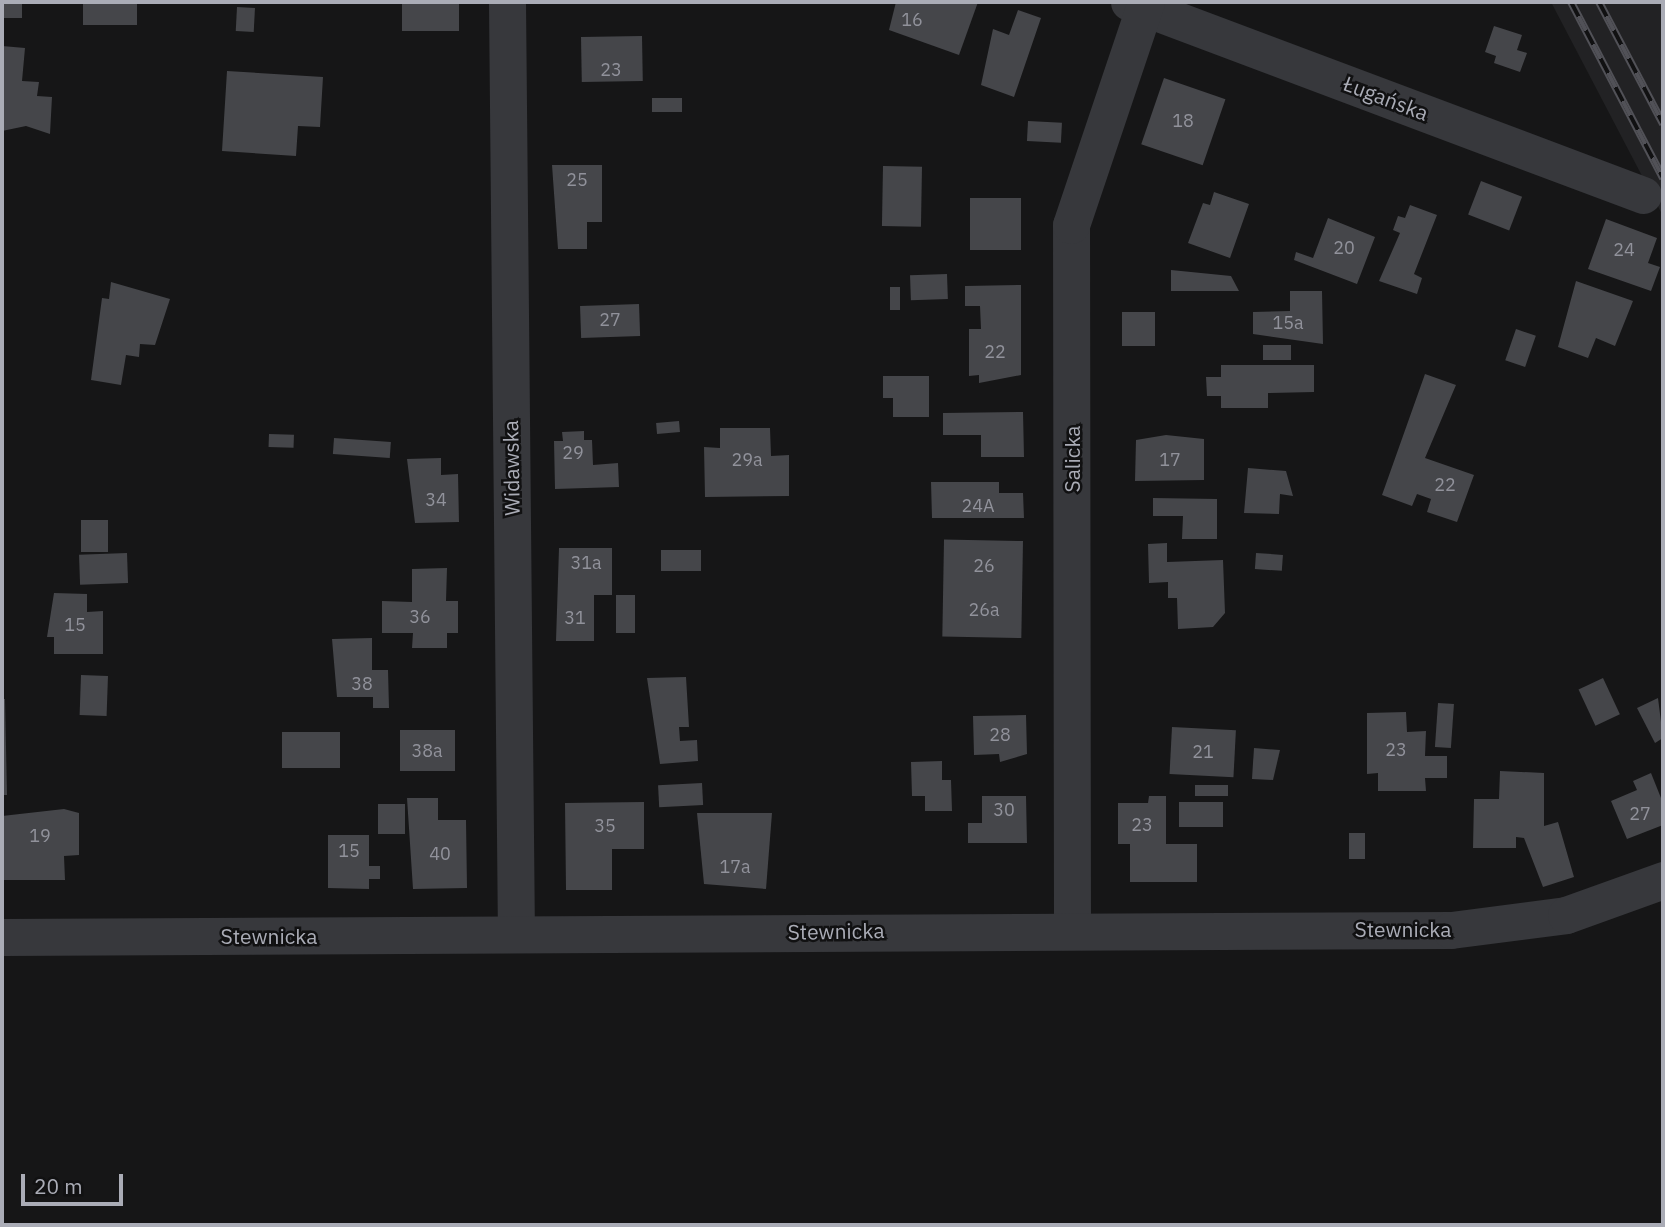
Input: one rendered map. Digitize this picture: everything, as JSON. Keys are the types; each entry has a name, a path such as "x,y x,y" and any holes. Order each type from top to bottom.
{"street":[{"name":"Widawska","path":"507,2 516,934"},
{"name":"Ługańska","path":"1140,4 1643,195"},
{"name":"Salicka","path":"1072,929 1072,225 1140,4"},
{"name":"Stewnicka","path":"2,937 1517,924 1611,904 1663,880"}],"shaded area":[{"path":"1551,2 1663,2 1663,216"}],"building":[{"path":"2,2 22,2 22,18 2,18"},
{"path":"83,2 137,2 137,25 83,25"},
{"path":"402,2 459,2 459,31 402,31"},
{"path":"896,2 978,2 959,55 889,30"},
{"path":"237,7 255,8 254,32 236,31"},
{"path":"1018,10 1041,18 1014,97 981,85 993,29 1009,35"},
{"path":"1494,26 1522,35 1517,50 1527,53 1520,72 1494,63 1496,56 1485,52"},
{"path":"642,36 643,81 582,82 581,37"},
{"path":"2,46 25,48 22,81 39,82 37,96 52,97 50,134 26,126 2,131"},
{"path":"227,71 323,77 320,127 298,126 296,156 222,151"},
{"path":"1164,78 1225,99 1203,165 1141,144"},
{"path":"652,98 682,98 682,112 652,112"},
{"path":"1028,121 1062,123 1061,143 1027,141"},
{"path":"552,165 602,165 602,222 587,222 587,249 558,249"},
{"path":"883,166 922,167 921,227 882,226"},
{"path":"1481,181 1522,197 1509,230 1468,215"},
{"path":"1214,192 1249,204 1230,258 1188,243 1203,203 1210,205"},
{"path":"970,198 1021,198 1021,250 970,250"},
{"path":"1410,205 1437,215 1414,274 1422,278 1417,294 1379,281 1400,233 1393,230 1398,216 1405,218"},
{"path":"1328,218 1375,237 1357,284 1294,260 1296,252 1313,258"},
{"path":"1606,219 1657,238 1648,263 1660,267 1651,291 1588,269"},
{"path":"1171,270 1231,276 1239,291 1171,291"},
{"path":"947,274 948,299 911,300 910,275"},
{"path":"1576,281 1633,301 1615,346 1596,338 1588,358 1558,347"},
{"path":"111,282 170,299 155,345 140,344 139,357 126,355 121,385 91,380 102,298 109,299"},
{"path":"1021,285 1021,375 979,383 979,375 969,376 969,329 981,329 980,306 965,306 965,286"},
{"path":"890,287 900,287 900,310 890,310"},
{"path":"1290,291 1322,291 1323,344 1253,334 1253,312 1290,311"},
{"path":"639,304 640,336 581,338 580,306"},
{"path":"1122,312 1155,312 1155,346 1122,346"},
{"path":"1516,329 1536,336 1525,367 1505,360"},
{"path":"1263,345 1291,345 1291,360 1263,360"},
{"path":"1221,365 1314,365 1314,392 1268,393 1268,408 1221,408 1221,396 1207,396 1206,377 1221,377"},
{"path":"1425,374 1456,385 1425,458 1474,475 1457,522 1427,512 1431,499 1417,494 1412,506 1382,495"},
{"path":"883,376 929,376 929,417 893,417 893,398 883,398"},
{"path":"1023,412 1024,457 981,457 981,435 943,435 943,413"},
{"path":"679,421 680,432 657,434 656,423"},
{"path":"720,428 770,428 771,456 789,455 789,496 705,497 704,447 720,448"},
{"path":"584,431 584,440 592,440 593,465 618,463 619,487 555,489 554,441 563,441 562,432"},
{"path":"269,434 294,435 294,448 269,447"},
{"path":"1166,435 1204,439 1204,480 1135,481 1136,440"},
{"path":"334,438 391,442 390,458 333,454"},
{"path":"441,458 441,475 458,474 459,522 415,523 407,459"},
{"path":"1248,468 1286,471 1293,496 1280,494 1279,514 1244,513"},
{"path":"931,482 999,482 999,493 1023,493 1024,518 932,518"},
{"path":"1153,498 1217,499 1217,539 1182,539 1183,516 1153,516"},
{"path":"81,520 108,520 108,552 81,552"},
{"path":"944,540 1023,541 1021,638 942,637"},
{"path":"1167,543 1167,562 1223,560 1225,613 1213,627 1178,629 1177,598 1168,598 1168,582 1149,583 1148,544"},
{"path":"559,548 612,548 612,595 594,595 594,641 556,641"},
{"path":"661,550 701,550 701,571 661,571"},
{"path":"127,553 128,583 80,585 79,555"},
{"path":"1256,553 1283,555 1282,571 1255,569"},
{"path":"447,568 446,601 458,601 458,633 447,633 447,648 412,648 413,633 382,633 382,601 412,602 412,569"},
{"path":"54,593 87,594 87,612 103,611 103,654 54,654 54,637 47,637"},
{"path":"616,595 635,595 635,633 616,633"},
{"path":"372,638 372,670 388,670 389,708 373,708 373,697 337,697 332,639"},
{"path":"81,675 108,676 107,716 80,715"},
{"path":"686,677 689,727 679,727 680,741 697,740 698,761 660,764 647,678"},
{"path":"1603,678 1620,714 1595,726 1579,689"},
{"path":"1658,698 1663,738 1655,743 1637,708"},
{"path":"2,699 5,699 7,795 2,795"},
{"path":"1438,703 1454,704 1451,748 1435,747"},
{"path":"1406,712 1407,732 1426,731 1425,756 1447,756 1447,778 1425,778 1426,791 1378,791 1378,773 1367,774 1367,713"},
{"path":"1026,715 1027,754 1000,762 999,754 974,755 973,716"},
{"path":"1172,727 1236,730 1233,777 1170,774"},
{"path":"400,730 455,730 455,771 400,771"},
{"path":"282,732 340,732 340,768 282,768"},
{"path":"1254,748 1280,750 1273,780 1252,779"},
{"path":"942,761 942,780 951,780 952,811 925,811 925,796 912,796 911,762"},
{"path":"1500,771 1544,773 1544,826 1558,822 1574,877 1543,887 1524,838 1516,837 1516,848 1473,848 1474,799 1499,799"},
{"path":"1651,773 1663,803 1663,825 1627,839 1611,801 1637,790 1633,781"},
{"path":"702,783 703,805 659,807 658,785"},
{"path":"1195,785 1228,785 1228,796 1195,796"},
{"path":"982,796 1026,796 1027,843 968,843 968,823 982,823"},
{"path":"1149,796 1166,796 1166,844 1197,844 1197,882 1130,882 1130,844 1118,844 1118,803 1148,803"},
{"path":"407,798 438,798 438,820 466,820 467,888 413,889"},
{"path":"644,802 644,849 612,849 612,890 566,890 565,803"},
{"path":"1179,802 1223,802 1223,827 1179,827"},
{"path":"378,804 405,804 405,834 378,834"},
{"path":"64,809 79,813 79,855 64,856 65,880 2,880 2,816"},
{"path":"697,813 772,813 766,889 704,884"},
{"path":"1349,833 1365,833 1365,859 1349,859"},
{"path":"328,835 369,835 369,866 380,866 380,879 369,879 369,889 328,888"}],"railway":[{"path":"1571,2 1663,178"},
{"path":"1599,2 1663,124"}]}
